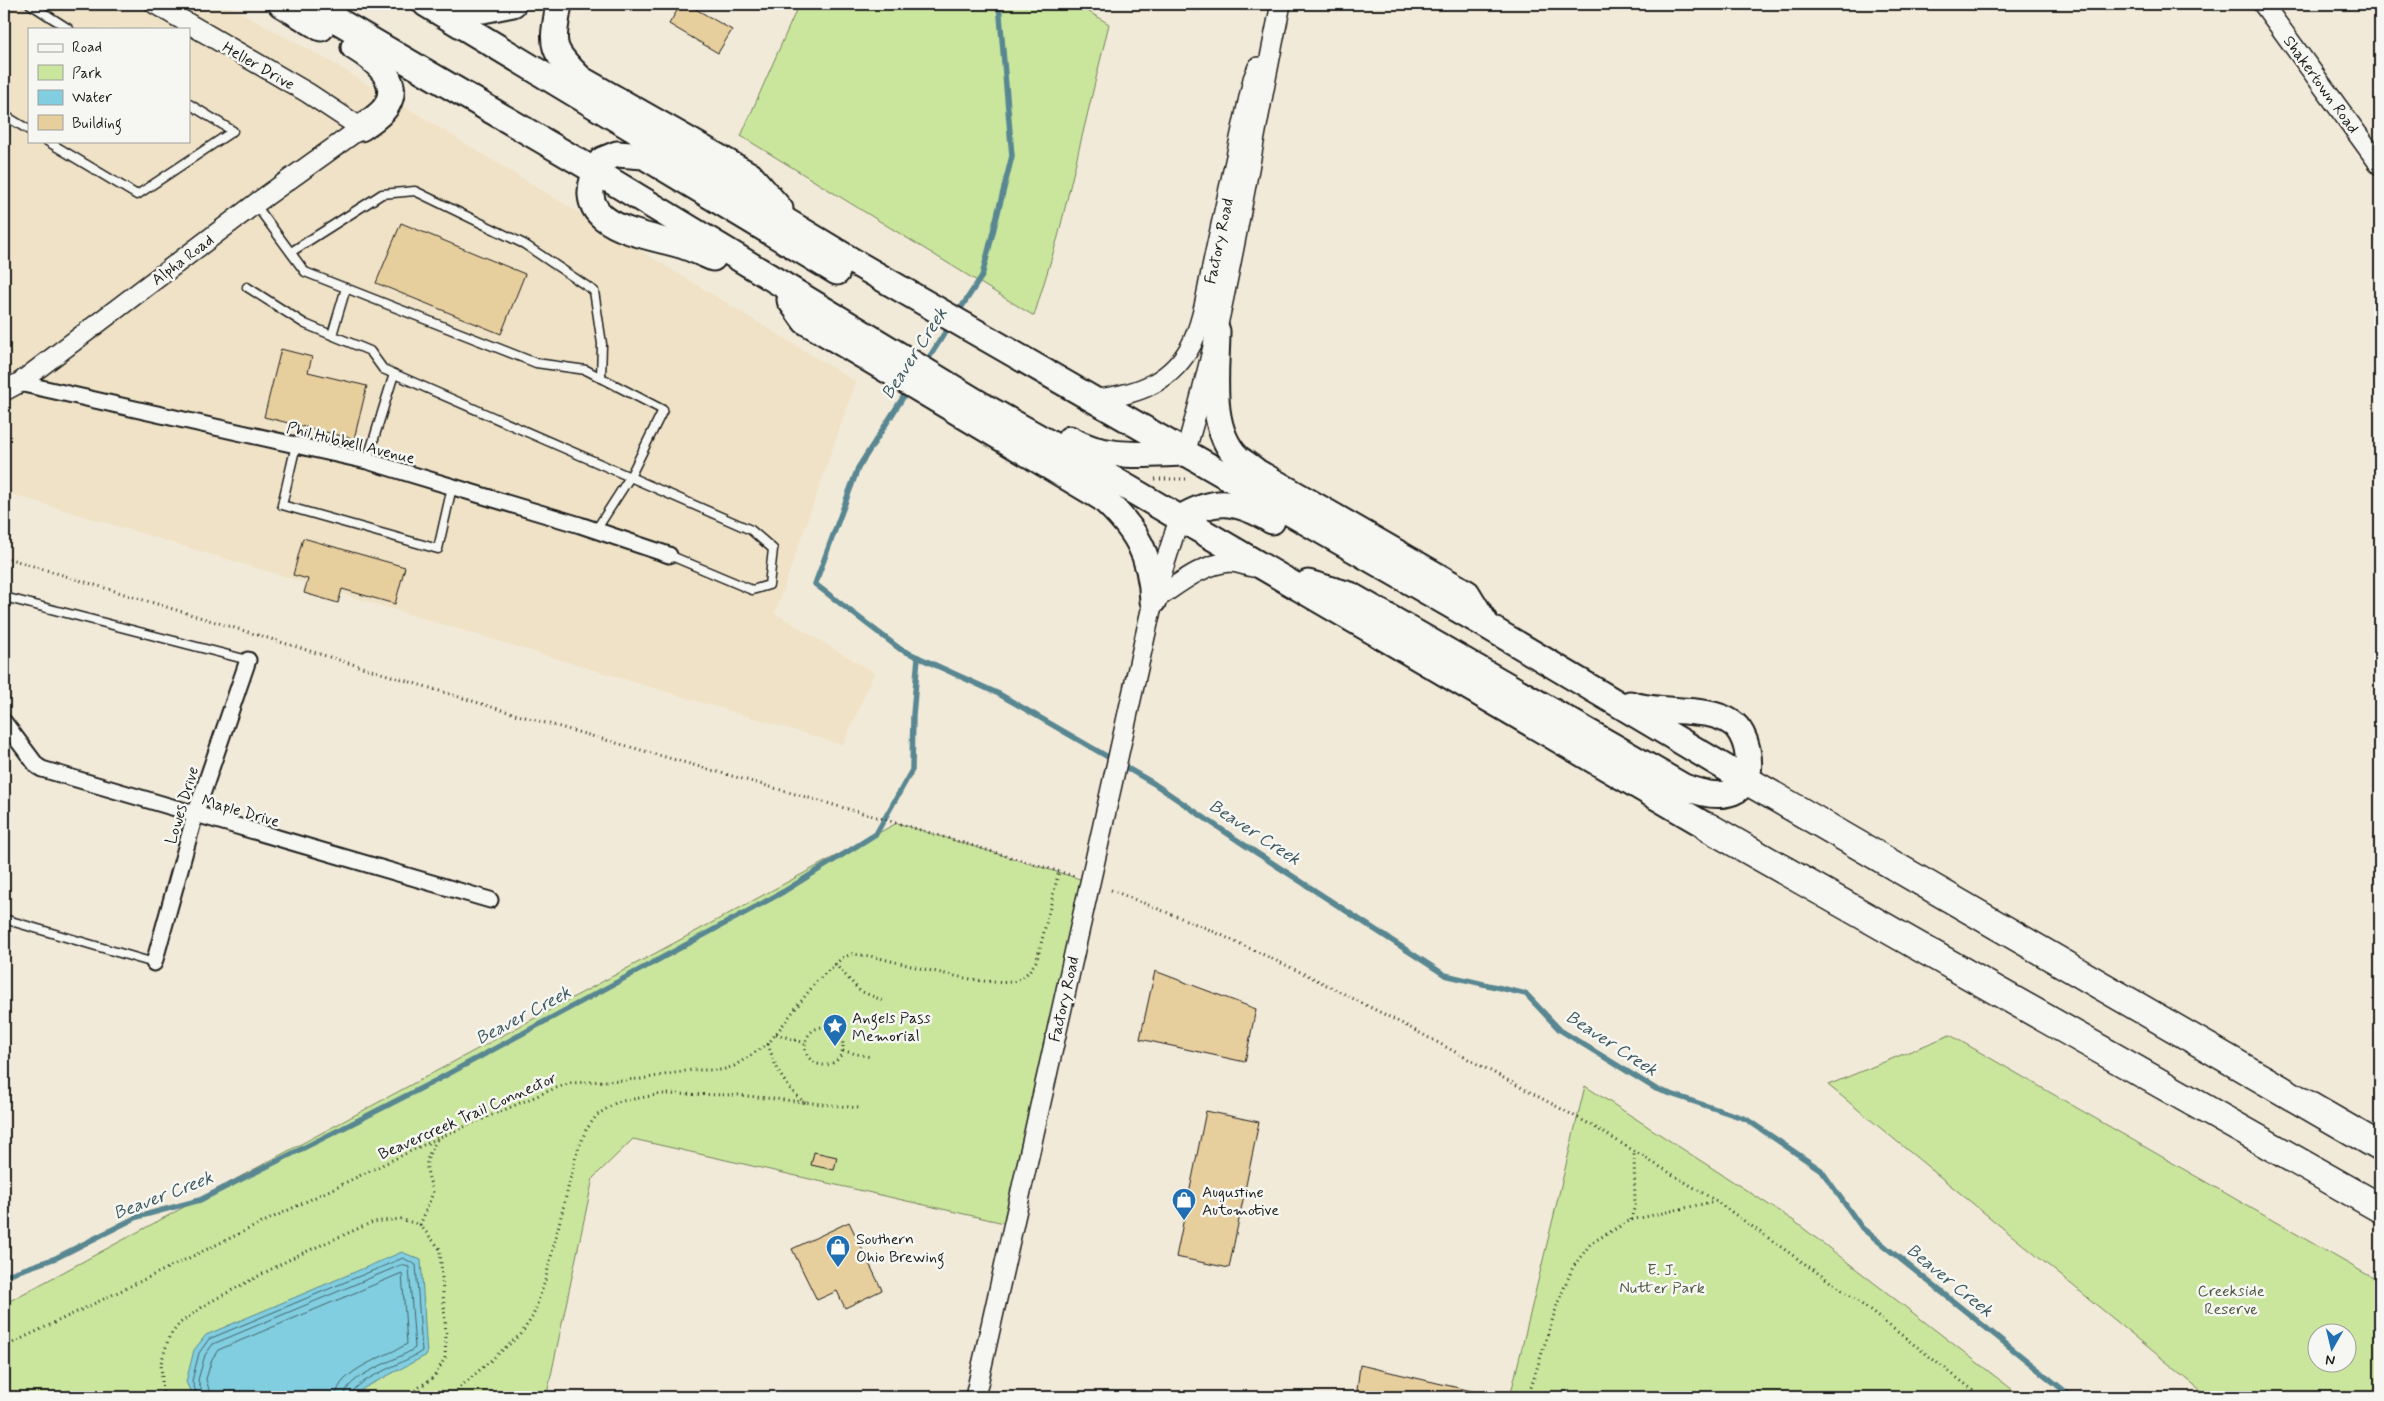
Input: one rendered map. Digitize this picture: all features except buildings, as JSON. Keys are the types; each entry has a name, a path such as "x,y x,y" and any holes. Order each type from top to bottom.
{"highway":[{"path":"280,4 368,56 381,67 391,92 387,105 361,128"},
{"path":"309,4 594,172 863,337 982,407 1099,470 1708,827 2380,1208"},
{"path":"426,4 797,228 886,290"},
{"path":"442,4 483,10 513,4"},
{"path":"559,4 553,44 559,58 566,65 581,79 750,175 797,228"},
{"path":"778,284 680,245 630,232 601,218 590,202 591,183 594,172 602,160 617,154 644,156 786,243 886,290 1008,360 1092,400 1487,626 1746,780 2380,1147"},
{"path":"1218,331 1216,409 1229,445 1237,457 1257,472 1467,593 1487,626"},
{"path":"982,407 1100,452 1120,456 1185,453"},
{"path":"982,407 1102,498 1120,514 1137,536 1147,559 1152,577 1153,601"},
{"path":"1179,518 1198,508 1216,504 1237,504 1255,511 1650,739 1711,758"},
{"path":"1272,572 1350,595 1684,787 1704,795 1723,796 1739,789 1746,780 1748,757 1744,739 1733,723 1708,714 1643,708 1600,693"}],"street":[{"name":"Heller Drive","path":"155,4 308,93 361,128"},
{"name":"Factory Road","path":"1185,453 1205,385 1218,331 1281,4"},
{"name":"Shakertown Road","path":"2263,4 2380,165"},
{"name":"Factory Road","path":"1092,400 1126,396 1154,384 1170,370 1189,348 1207,290 1253,79 1276,24"},
{"name":"Alpha Road","path":"12,387 255,204 361,128"},
{"name":"Phil Hubbell Avenue","path":"12,387 367,461 596,530 669,555"},
{"name":"Factory Road","path":"975,1397 1153,601 1179,518"},
{"path":"1153,601 1192,575 1212,566 1231,562 1272,572"},
{"name":"Lowes Drive","path":"154,963 195,815 248,660"},
{"name":"Maple Drive","path":"4,722 37,766 42,769 490,900"}],"lane":[{"path":"30,4 68,28"},
{"path":"49,142 137,195 232,131 190,105"},
{"path":"4,115 28,129"},
{"path":"291,252 382,194 414,191 524,244 594,291 602,344 601,378"},
{"path":"255,204 305,272 536,363 586,370 663,410 630,477 596,530"},
{"path":"246,287 306,324 370,351 383,369 751,530 773,548 769,585 752,590 669,555"},
{"path":"332,335 346,288"},
{"path":"367,461 394,374"},
{"path":"296,445 282,505 438,549 452,487"},
{"path":"4,596 248,660"},
{"path":"4,919 154,963"}],"path":[{"path":"1151,479 1196,480"},
{"path":"4,557 518,715 897,822 1076,877"},
{"name":"Beavercreek Trail Connector","path":"4,1347 438,1138 553,1089 571,1084 641,1079 692,1070 722,1070 750,1057 768,1044 800,1001 835,964 842,958 852,954 995,984 1016,981 1030,970 1037,960 1059,871"},
{"path":"1111,890 1206,928 1309,976 1593,1126 1716,1201 1856,1300 1982,1397"},
{"path":"835,964 860,991 884,1002"},
{"path":"826,1026 832,1028 842,1038 843,1051 836,1062 823,1066 811,1060 807,1055 805,1043 812,1031 826,1026"},
{"path":"776,1034 805,1043"},
{"path":"768,1044 784,1084 805,1104"},
{"path":"843,1051 871,1057"},
{"path":"449,1397 521,1334 533,1316 545,1281 577,1152 586,1130 597,1115 617,1102 662,1094 738,1095 805,1104 859,1108"},
{"path":"420,1225 433,1193 426,1170 428,1154 438,1138"},
{"path":"1630,1220 1635,1204 1634,1152"},
{"path":"1528,1397 1558,1302 1573,1267 1591,1243 1630,1220 1716,1201"},
{"path":"163,1397 161,1363 169,1336 180,1323 208,1303 294,1257 372,1222 401,1220 420,1225 440,1249 446,1336 445,1358 434,1377 405,1397"}],"shaded area":[{"path":"4,4 224,4 333,63 856,382 775,613 874,673 843,745 4,492"}],"green space":[{"path":"799,4 1076,4 1109,24 1058,237 1034,316 741,136"},
{"path":"897,823 1090,882 1013,1225 633,1139 593,1178 547,1394 542,1397 4,1397 4,1304"},
{"name":"Creekside Reserve","path":"1950,1035 2380,1282 2380,1397 2209,1397 1828,1085"},
{"name":"E. J. Nutter Park","path":"1585,1086 1794,1221 2022,1397 1510,1397"}],"water":[{"path":"402,1252 421,1260 427,1355 364,1388 353,1397 193,1397 186,1382 194,1350 206,1335"}],"waterway":[{"name":"Beaver Creek","path":"957,314 982,276 1012,156 999,4"},
{"name":"Beaver Creek","path":"925,364 951,323"},
{"name":"Beaver Creek","path":"909,388 858,468 815,584 900,649 999,694 1153,783 1243,844 1445,975 1526,994 1560,1030 1656,1089 1746,1119 1821,1170 1862,1228 2072,1397"},
{"name":"Beaver Creek","path":"4,1276 56,1258 137,1217 200,1200 351,1124 437,1080 783,892 876,834 912,770 913,715 918,657"}],"place":[{"name":"Angels Pass Memorial","path":"835,1047"},
{"name":"Augustine Automotive","path":"1184,1221"},
{"name":"Southern Ohio Brewing","path":"838,1268"}]}
